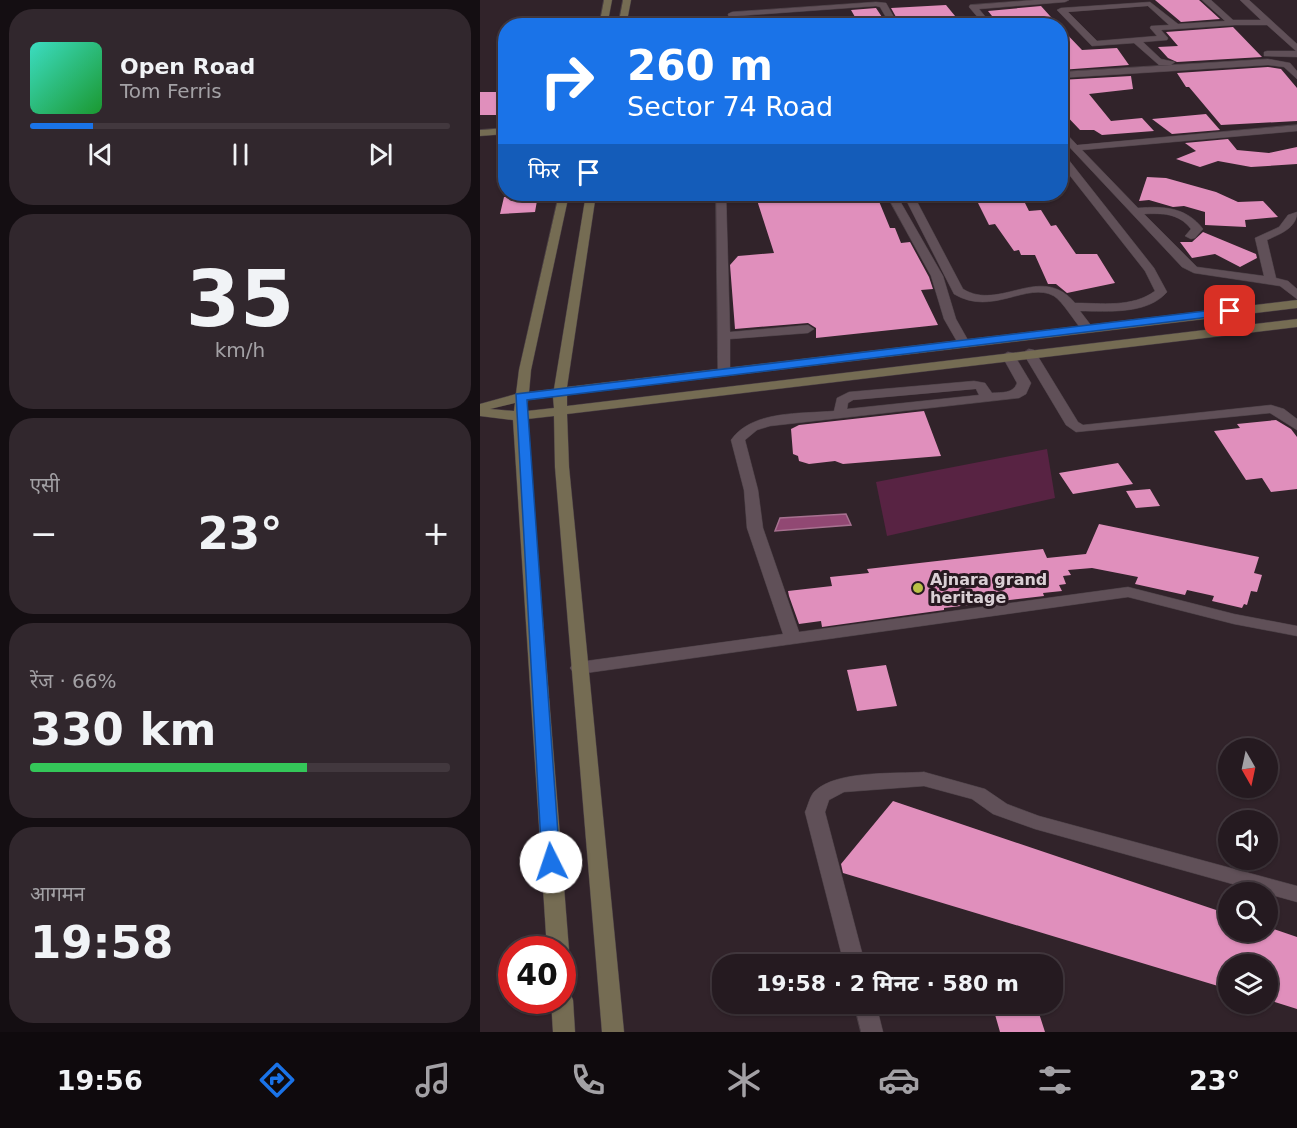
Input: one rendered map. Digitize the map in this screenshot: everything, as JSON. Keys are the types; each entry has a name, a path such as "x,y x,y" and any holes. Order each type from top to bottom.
{"street":[{"path":"605,18 608,0"},
{"path":"624,18 627,0"},
{"path":"970,4 1065,0"},
{"path":"1206,0 1231,22"},
{"path":"1244,0 1297,51"},
{"path":"733,18 732,14 876,4 883,5 890,18"},
{"path":"970,4 983,18"},
{"path":"1067,18 1061,10 1150,4 1177,27"},
{"path":"1068,20 1074,28 1095,44 1164,38 1154,28 1241,21 1252,24 1266,20"},
{"path":"1135,40 1159,62"},
{"path":"1068,68 1297,51"},
{"path":"1068,74 1268,62 1287,65 1297,76"},
{"path":"1074,148 1297,128"},
{"path":"480,133 498,132"},
{"path":"1068,140 1186,265 1194,270 1284,283 1297,295"},
{"path":"1068,166 1150,270 1161,292 1154,300 1136,304 1069,307"},
{"path":"557,936 520,397 544,273 562,201"},
{"path":"590,201 561,401 562,467 613,1032"},
{"path":"721,201 724,371"},
{"path":"895,201 937,276 947,313 963,342"},
{"path":"912,201 958,291 966,298 979,300 1040,290 1055,292 1087,327"},
{"path":"1135,212 1171,210 1194,224 1197,229 1191,236"},
{"path":"1272,280 1261,238 1283,229 1292,217 1297,215"},
{"path":"480,410 520,416 561,401 724,371 1297,304"},
{"path":"480,410 520,397 561,401 1008,356 1297,323"},
{"path":"724,336 808,329"},
{"path":"1029,353 1073,425 1084,430 1271,409 1279,412 1297,426"},
{"path":"793,638 755,528 751,490 738,440 744,431 756,424 1014,395 1021,390 1023,383 1008,356"},
{"path":"1023,383 1046,381"},
{"path":"579,668 1128,592 1234,619 1297,631"},
{"path":"851,954 815,812 820,796 840,785 924,779 978,794 1000,809 1035,822 1297,894"},
{"path":"563,1014 564,1032"},
{"path":"868,1014 872,1032"}],"shaded area":[{"path":"1047,449 1055,498 887,536 876,482"},
{"path":"846,514 851,525 775,531 780,518"}],"building":[{"path":"1155,0 1199,0 1220,19 1181,22"},
{"path":"946,5 957,18 897,18 891,8"},
{"path":"1041,6 1052,18 994,18 988,11"},
{"path":"876,8 883,18 856,18 851,10"},
{"path":"1233,27 1262,57 1177,62 1168,58 1158,47 1178,46 1166,32"},
{"path":"1068,35 1082,50 1117,48 1129,65 1068,69"},
{"path":"1268,67 1281,69 1297,88 1297,121 1221,125 1189,87 1186,87 1177,73"},
{"path":"1131,76 1133,89 1089,94 1111,121 1142,118 1154,131 1102,135 1094,130 1080,130 1068,117 1068,80"},
{"path":"480,92 498,92 498,115 480,115"},
{"path":"1206,114 1220,130 1172,134 1152,119"},
{"path":"1228,139 1237,150 1269,153 1297,147 1297,164 1251,167 1218,161 1200,167 1176,159 1196,151 1185,143"},
{"path":"1147,177 1166,178 1216,192 1238,202 1263,201 1278,217 1245,220 1246,227 1205,225 1205,212 1184,206 1173,207 1149,200 1139,201"},
{"path":"503,201 537,201 535,212 500,214"},
{"path":"757,201 879,201 890,228 895,228 901,243 910,242 929,277 933,289 921,290 938,325 816,338 816,328 808,323 735,329 730,265 738,256 774,253"},
{"path":"977,201 1024,201 1029,211 1041,210 1051,226 1056,225 1076,254 1097,254 1115,283 1067,293 1056,284 1048,284 1035,255 1021,255 1019,250 1014,251 995,224 989,225"},
{"path":"1203,232 1256,254 1257,258 1240,267 1215,254 1192,258 1180,242 1192,242"},
{"path":"924,411 941,456 843,464 835,461 809,464 799,461 798,456 793,454 791,429 799,425"},
{"path":"1276,420 1291,429 1297,437 1297,489 1271,492 1262,478 1246,480 1214,431 1240,428 1237,424"},
{"path":"1118,463 1133,484 1073,494 1059,473"},
{"path":"1150,489 1160,506 1136,508 1126,491"},
{"path":"1099,524 1259,557 1254,573 1262,575 1257,592 1251,591 1247,605 1244,604 1242,608 1212,601 1214,596 1187,590 1185,595 1135,584 1138,577 1092,568 1068,570 1071,575 1063,576 1066,584 1059,585 1062,591 1043,593 1044,596 944,608 944,610 822,627 821,621 799,624 789,596 788,591 832,586 830,577 869,573 867,569 1043,549 1047,558 1086,554"},
{"path":"886,665 897,706 857,711 847,670"},
{"path":"893,801 1218,911 1218,942 1278,942 1278,930 1297,937 1297,1009 1278,1003 1278,954 1218,954 1218,986 843,873 841,864"},
{"path":"995,1014 1039,1014 1045,1032 1000,1032"}],"place":[{"name":"Ajnara grand heritage","path":"918,588"}],"route":[{"path":"551,862 520,397 1230,311"}]}
